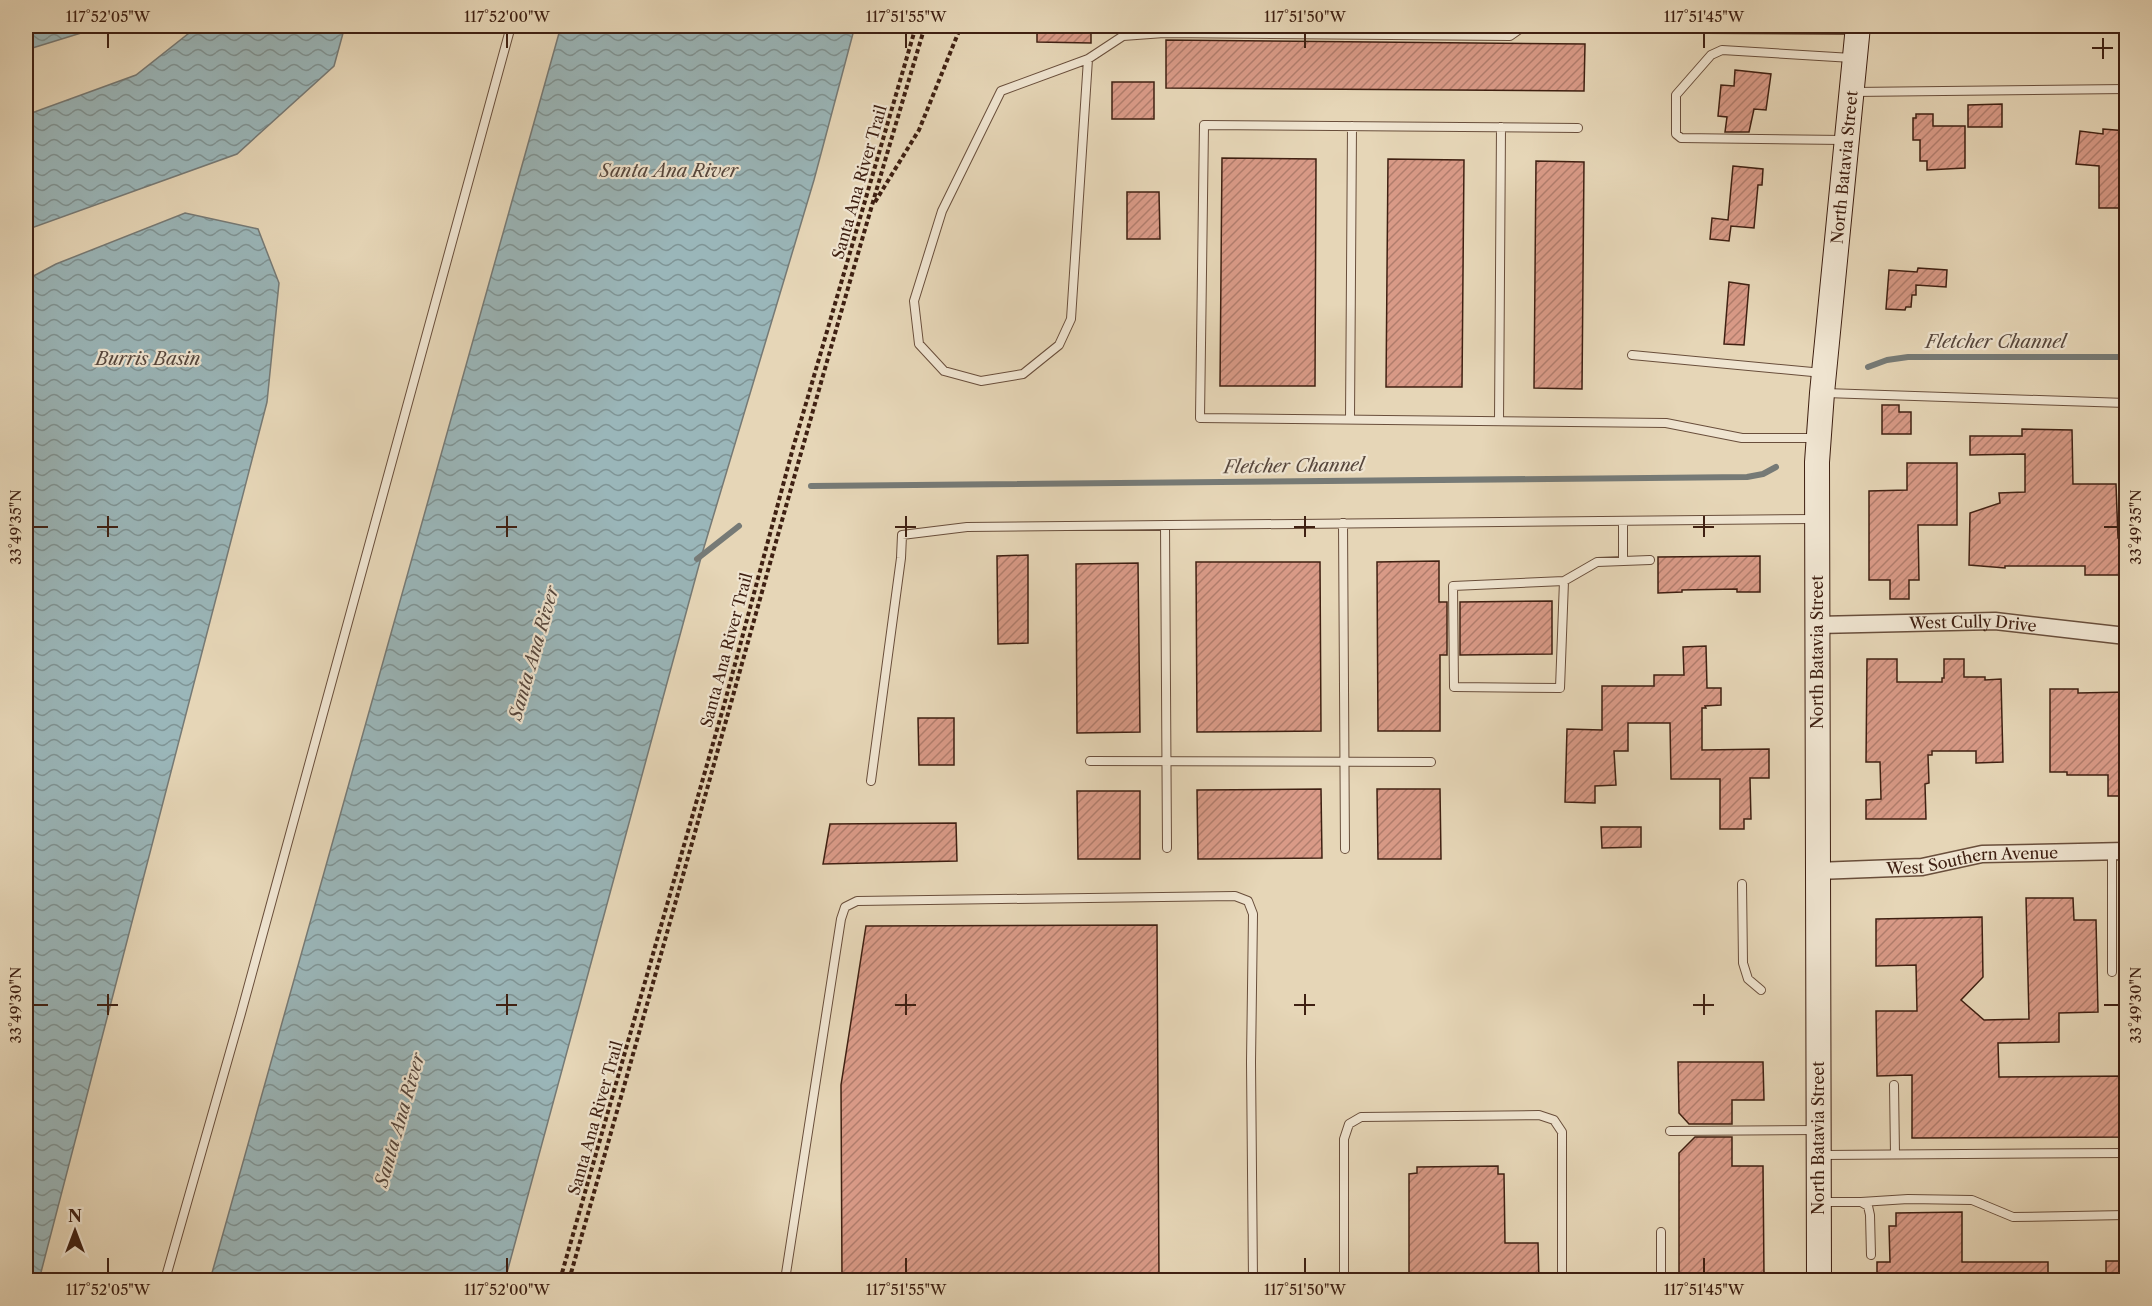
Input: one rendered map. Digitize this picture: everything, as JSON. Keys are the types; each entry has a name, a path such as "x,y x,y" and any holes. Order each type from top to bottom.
{"main road":[{"name":"North Batavia Street","path":"1819,1281 1818,438 1857,28"}],"street":[{"name":"West Cully Drive","path":"1817,625 1995,621 2127,636"},
{"name":"West Southern Avenue","path":"1817,872 1922,867 1982,854 2119,851"}],"lane":[{"path":"165,1281 246,994 510,26"},
{"path":"1088,59 1071,319 1059,345 1023,374 981,381 944,371 919,344 914,301 942,211 1001,91 1088,59 1123,36 1164,33 1510,36 1524,26"},
{"path":"1698,26 1706,29 1857,28"},
{"path":"1847,140 1681,138 1676,134 1676,95 1711,55 1722,50 1855,58"},
{"path":"1852,92 2127,89"},
{"path":"1578,128 1204,125 1200,418 1666,423 1742,438 1818,438"},
{"path":"1350,420 1352,126"},
{"path":"1499,421 1501,127"},
{"path":"1632,355 1823,383 2127,403"},
{"path":"871,781 901,558 902,535 967,527 1817,519"},
{"path":"1623,521 1623,560"},
{"path":"1343,524 1345,849"},
{"path":"1165,525 1167,848"},
{"path":"1564,581 1560,688 1454,687 1453,586 1564,581 1597,562 1650,560"},
{"path":"1090,761 1431,762"},
{"path":"2112,972 2119,851"},
{"path":"1742,884 1743,963 1748,979 1761,990"},
{"path":"785,1281 841,919 845,907 856,901 1235,896 1248,902 1253,914 1251,1062 1253,1281"},
{"path":"1894,1084 1895,1154"},
{"path":"1344,1281 1344,1139 1349,1125 1361,1117 1539,1115 1554,1120 1562,1132 1562,1281"},
{"path":"1670,1131 1818,1130"},
{"path":"1818,1155 2127,1153"},
{"path":"1819,1202 1908,1199 1972,1200 2013,1217 2127,1215"},
{"path":"1861,1202 1868,1206 1870,1215 1871,1255"},
{"path":"1661,1232 1661,1281"}],"path":[{"name":"Santa Ana River Trail","path":"560,1281 724,705 793,448 916,26"},
{"path":"570,1281 781,525 925,26"},
{"path":"872,208 919,130 961,26"}],"water":[{"path":"26,26 99,26 26,50"},
{"path":"198,26 345,26 334,66 237,154 26,230 26,115 136,75"},
{"name":"Santa Ana River","path":"561,26 855,26 814,180 702,554 505,1280 210,1280"},
{"name":"Burris Basin","path":"185,213 258,229 279,283 267,402 39,1280 26,1280 26,280 56,264"}],"building":[{"path":"1037,26 1091,26 1091,43 1037,42"},
{"path":"1166,40 1585,44 1584,91 1166,88"},
{"path":"1735,70 1771,74 1766,110 1754,109 1749,132 1725,132 1727,117 1718,116 1721,85 1734,86"},
{"path":"1112,82 1154,82 1154,119 1112,119"},
{"path":"2002,104 2002,127 1968,127 1968,105"},
{"path":"1916,114 1933,114 1933,126 1965,126 1965,168 1927,170 1927,161 1920,161 1920,140 1913,140 1913,118 1916,118"},
{"path":"2103,129 2127,131 2127,208 2099,208 2099,166 2076,164 2080,131 2103,134"},
{"path":"1222,158 1316,159 1315,386 1220,386"},
{"path":"1388,159 1464,160 1462,387 1386,387"},
{"path":"1536,161 1584,162 1582,389 1534,388"},
{"path":"1733,166 1763,169 1762,185 1758,185 1754,228 1731,226 1729,241 1710,239 1712,218 1728,220"},
{"path":"1127,192 1159,192 1160,239 1127,239"},
{"path":"1918,268 1947,270 1946,287 1916,285 1916,295 1912,295 1911,307 1906,307 1905,310 1886,309 1889,270 1917,272"},
{"path":"1729,282 1749,285 1744,345 1724,344"},
{"path":"1882,405 1899,405 1899,412 1911,412 1911,434 1882,434"},
{"path":"2022,429 2072,430 2073,484 2116,484 2118,538 2127,537 2127,575 2085,575 2085,566 2005,566 2005,568 1969,565 1970,513 2000,503 1999,493 2025,492 2025,454 1970,455 1970,436 2022,436"},
{"path":"1907,463 1957,463 1957,525 1918,525 1919,580 1909,580 1909,599 1890,599 1890,580 1869,580 1869,491 1907,490"},
{"path":"1028,555 1028,643 998,644 997,556"},
{"path":"1760,556 1760,592 1737,592 1737,589 1658,593 1658,557"},
{"path":"1439,561 1439,602 1447,602 1447,655 1440,655 1440,731 1378,731 1377,562"},
{"path":"1196,562 1320,562 1321,731 1197,732"},
{"path":"1138,563 1140,732 1077,733 1076,564"},
{"path":"1552,601 1552,654 1460,655 1460,602"},
{"path":"1706,646 1707,688 1721,688 1721,705 1702,708 1702,750 1769,749 1769,778 1750,778 1751,819 1744,819 1744,829 1720,829 1720,779 1671,779 1670,723 1628,723 1628,751 1614,751 1616,785 1595,786 1595,803 1565,802 1567,729 1602,730 1602,686 1654,686 1654,675 1684,675 1683,647"},
{"path":"1867,659 1897,659 1897,682 1942,682 1944,659 1964,659 1964,677 1985,677 1985,680 2001,679 2003,762 1976,763 1976,751 1932,751 1932,755 1928,755 1929,783 1925,784 1926,819 1866,819 1866,800 1881,799 1880,762 1866,762"},
{"path":"2050,689 2078,689 2078,693 2127,692 2127,796 2108,796 2108,775 2067,775 2067,772 2050,772"},
{"path":"918,718 954,718 954,765 919,765"},
{"path":"1321,789 1322,858 1198,859 1197,790"},
{"path":"1377,789 1440,789 1441,859 1378,859"},
{"path":"1077,791 1140,791 1140,859 1078,859"},
{"path":"956,823 957,861 823,864 830,824"},
{"path":"1601,827 1641,827 1641,847 1602,848"},
{"path":"2026,898 2073,898 2074,920 2096,920 2098,1012 2059,1013 2059,1042 1998,1043 1999,1077 2127,1076 2127,1137 1912,1138 1912,1075 1877,1076 1876,1011 1917,1011 1916,965 1876,966 1876,919 1982,917 1983,977 1961,1000 1984,1020 2029,1019"},
{"path":"1157,925 1159,1281 842,1281 841,1085 866,926"},
{"path":"1678,1062 1763,1062 1764,1100 1732,1100 1732,1124 1689,1124 1679,1113"},
{"path":"1695,1137 1732,1137 1732,1166 1763,1166 1764,1275 1734,1275 1734,1281 1679,1281 1679,1153"},
{"path":"1498,1166 1498,1174 1504,1174 1505,1243 1538,1243 1539,1281 1409,1281 1409,1174 1417,1173 1417,1167"},
{"path":"1962,1212 1962,1262 2048,1262 2048,1281 1877,1281 1877,1262 1890,1262 1889,1226 1896,1226 1896,1213"},
{"path":"2106,1261 2127,1261 2127,1281 2106,1281"}],"waterway":[{"name":"Fletcher Channel","path":"1868,367 1887,360 1908,357 2126,357"},
{"name":"Fletcher Channel","path":"811,486 1747,477 1763,474 1776,467"},
{"path":"697,559 739,526"}]}
